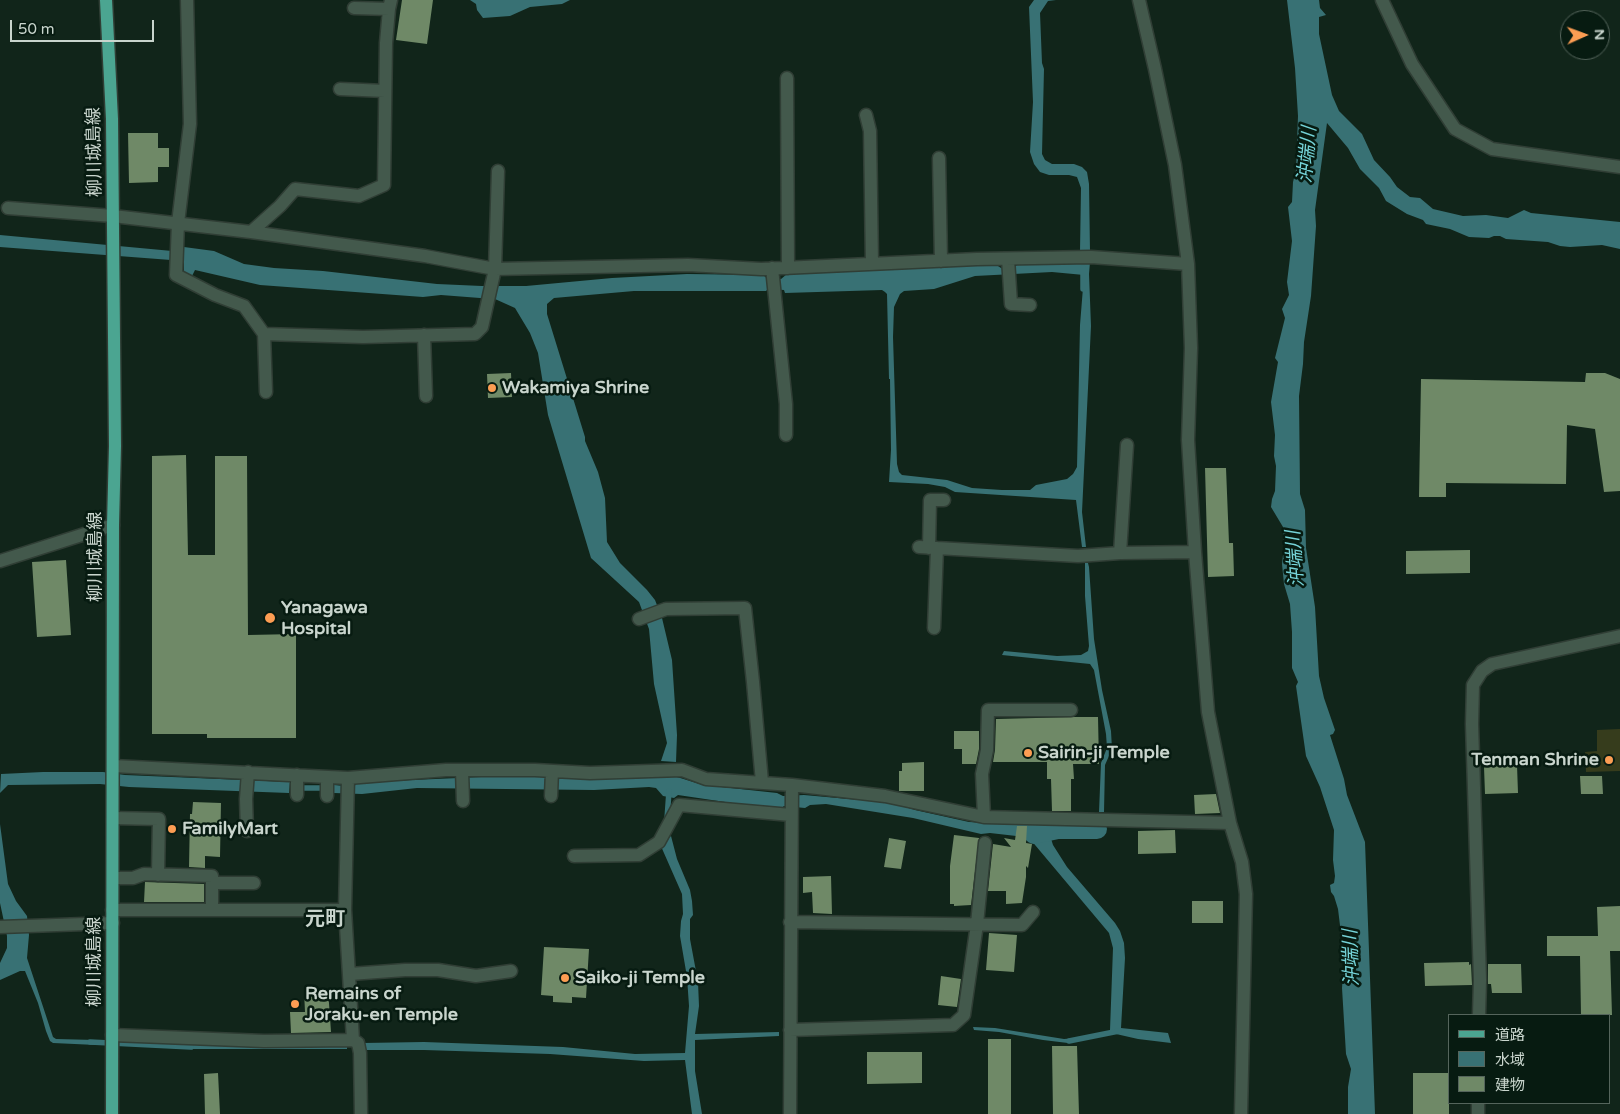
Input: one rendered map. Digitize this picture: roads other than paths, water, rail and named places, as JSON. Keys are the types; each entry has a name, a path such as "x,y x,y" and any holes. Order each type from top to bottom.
{"main road":[{"name":"柳川城島線","path":"106,0 112,119 115,446 113,525 112,1114"}],"street":[{"path":"187,0 190,124 178,223 176,275 215,295 244,306 264,334 266,392"},
{"path":"1139,0 1175,165 1188,264 1191,348 1188,440 1208,712 1230,823 1242,862 1246,894 1241,1114"},
{"path":"1382,0 1412,64 1455,129 1492,149 1620,167"},
{"path":"251,232 280,206 295,189 359,196 384,185 386,43 390,5 354,8"},
{"path":"787,78 788,268"},
{"path":"340,89 385,91"},
{"path":"866,114 870,131 872,264"},
{"path":"938,158 941,261"},
{"path":"264,334 363,337 475,334 482,326 494,274 498,171"},
{"path":"8,208 113,216 251,232 425,256 494,274 688,266 773,272 788,268 1076,257 1188,264"},
{"path":"1008,261 1011,304 1030,305"},
{"path":"773,272 786,404 786,435"},
{"path":"424,335 426,396"},
{"path":"1120,553 1127,445"},
{"path":"934,628 934,548 930,500 944,500"},
{"path":"0,560 113,525"},
{"path":"934,548 1078,556 1120,553 1195,552"},
{"path":"639,619 666,609 745,608 762,782"},
{"path":"1479,1014 1480,971 1472,724 1473,685 1482,671 1492,664 1620,636"},
{"path":"984,817 982,774 987,750 988,710 1071,710"},
{"path":"113,769 327,780 348,786 446,770 462,773 552,774 682,770 706,779 762,782 791,788 885,796 984,817 1230,823"},
{"path":"462,773 463,801"},
{"path":"551,796 552,774"},
{"path":"247,831 246,799 248,775"},
{"path":"297,778 297,795"},
{"path":"327,780 327,796"},
{"path":"348,786 345,910 361,1114"},
{"path":"790,1114 791,788"},
{"path":"574,856 639,855 659,842 667,831 680,805 791,815"},
{"path":"113,818 159,819 158,875"},
{"path":"790,1030 953,1025 964,1015 977,924 985,843"},
{"path":"113,878 134,878 144,874 212,876 212,909"},
{"path":"212,883 254,883"},
{"path":"112,910 345,910"},
{"path":"790,922 1022,925 1033,912"},
{"path":"0,927 113,923"},
{"path":"350,974 430,970 476,976 511,971"},
{"path":"112,1042 264,1041 357,1045"}],"water":[{"path":"470,0 570,0 562,4 530,7 510,16 483,18 477,10 476,4"},
{"path":"1034,0 1056,0 1048,1 1040,13 1042,63 1044,69 1042,154 1045,160 1052,164 1074,164 1082,167 1087,172 1089,184 1090,252 1080,251 1081,188 1077,177 1049,175 1040,172 1034,164 1030,152 1033,102 1029,7"},
{"name":"沖端川","path":"1287,0 1319,0 1320,8 1326,15 1319,17 1319,34 1332,95 1339,111 1362,134 1374,160 1397,187 1410,197 1420,198 1433,209 1463,216 1486,215 1508,218 1524,210 1531,213 1620,222 1620,249 1602,245 1560,246 1548,242 1506,239 1500,236 1489,238 1469,237 1450,229 1426,224 1423,220 1407,214 1386,201 1379,188 1360,169 1348,148 1327,123 1315,210 1316,226 1311,296 1299,396 1300,494 1305,510 1306,548 1315,607 1319,676 1335,730 1330,735 1347,795 1365,842 1375,1114 1348,1114 1348,1087 1351,1069 1346,1054 1342,988 1344,958 1338,909 1330,885 1334,883 1335,876 1333,860 1334,830 1320,787 1306,756 1296,686 1298,682 1292,668 1290,604 1284,584 1282,564 1284,546 1283,527 1271,507 1275,491 1276,466 1271,402 1278,362 1275,358 1285,318 1282,309 1289,295 1287,282 1292,241 1288,207 1292,202 1296,170 1298,116 1295,68"},
{"path":"0,235 183,252 184,247 214,251 244,264 274,268 323,271 437,284 482,286 526,286 612,278 687,274 763,275 769,280 781,279 787,274 995,264 1001,268 1012,268 1019,264 1090,262 1091,326 1082,512 1086,547 1082,547 1076,500 955,492 945,487 928,484 889,482 891,450 887,294 882,290 785,293 784,290 768,289 766,291 634,291 554,298 547,304 547,314 585,441 598,472 605,498 607,542 620,563 655,600 662,618 672,660 677,735 676,762 661,761 667,743 654,684 649,629 639,602 591,558 548,415 538,353 530,333 515,308 495,299 441,295 423,297 260,285 195,270 191,278 184,276 184,261 0,247","holes":["1052,272 1084,275 1080,325 1077,467 1073,474 1067,479 1036,485 1030,490 972,488 947,480 902,475 897,464 893,337 894,307 900,294 904,291 934,289 975,276"]},
{"path":"1085,563 1088,563 1089,567 1094,639 1111,731 1112,749 1105,765 1104,812 1099,812 1101,763 1107,748 1094,670 1090,664 1002,655 1004,651 1057,656 1081,655 1088,651"},
{"path":"103,772 125,775 290,782 289,793 129,787 100,784 8,785 0,793 1,774"},
{"path":"504,776 677,777 703,785 777,793 783,796 804,795 860,800 880,799 915,810 969,822 1047,826 1053,845 1067,867 1120,931 1124,943 1125,958 1121,1028 1168,1033 1171,1043 1138,1039 1116,1034 1110,1030 1113,948 1109,933 1030,839 1025,837 990,833 981,834 913,818 826,804 810,805 805,808 784,806 779,810 678,795 674,798 663,796 656,788 649,787 594,790 417,788 362,794 334,793 334,785 354,787 356,784 389,781"},
{"path":"0,824 8,884 16,901 27,916 29,935 27,958 53,1037 56,1039 96,1040 96,1045 53,1043 50,1041 25,971 20,971 0,980 0,963 7,948 7,936 0,903"},
{"path":"671,836 692,901 693,915 690,919 690,939 698,982 699,1006 695,1034 779,1032 779,1036 695,1040 695,1071 702,1114 692,1114 685,1060 644,1061 550,1054 366,1050 363,1043 424,1042 563,1047 635,1054 685,1053 689,1006 687,977 680,936 683,914 682,894 660,844"},
{"path":"973,1027 995,1028 1064,1039 1076,1038 1076,1041 1068,1043 1043,1040 999,1032 974,1030"},
{"path":"227,1043 347,1044 347,1049 183,1049 184,1045"}],"waterway":[{"path":"1083,268 1083,289"},
{"path":"297,788 327,788"},
{"path":"667,819 669,791"},
{"path":"1034,834 1058,829 1097,829"},
{"path":"1069,1041 1119,1031"},
{"path":"90,1042 191,1047"}],"place":[{"name":"Wakamiya Shrine","path":"492,388"},
{"name":"Yanagawa Hospital","path":"270,618"},
{"name":"Sairin-ji Temple","path":"1028,753"},
{"name":"Tenman Shrine","path":"1609,760"},
{"name":"FamilyMart","path":"172,829"},
{"name":"Saiko-ji Temple","path":"565,978"},
{"name":"Remains of Joraku-en Temple","path":"295,1004"}],"district":[{"name":"元町","path":"325,920"}]}
